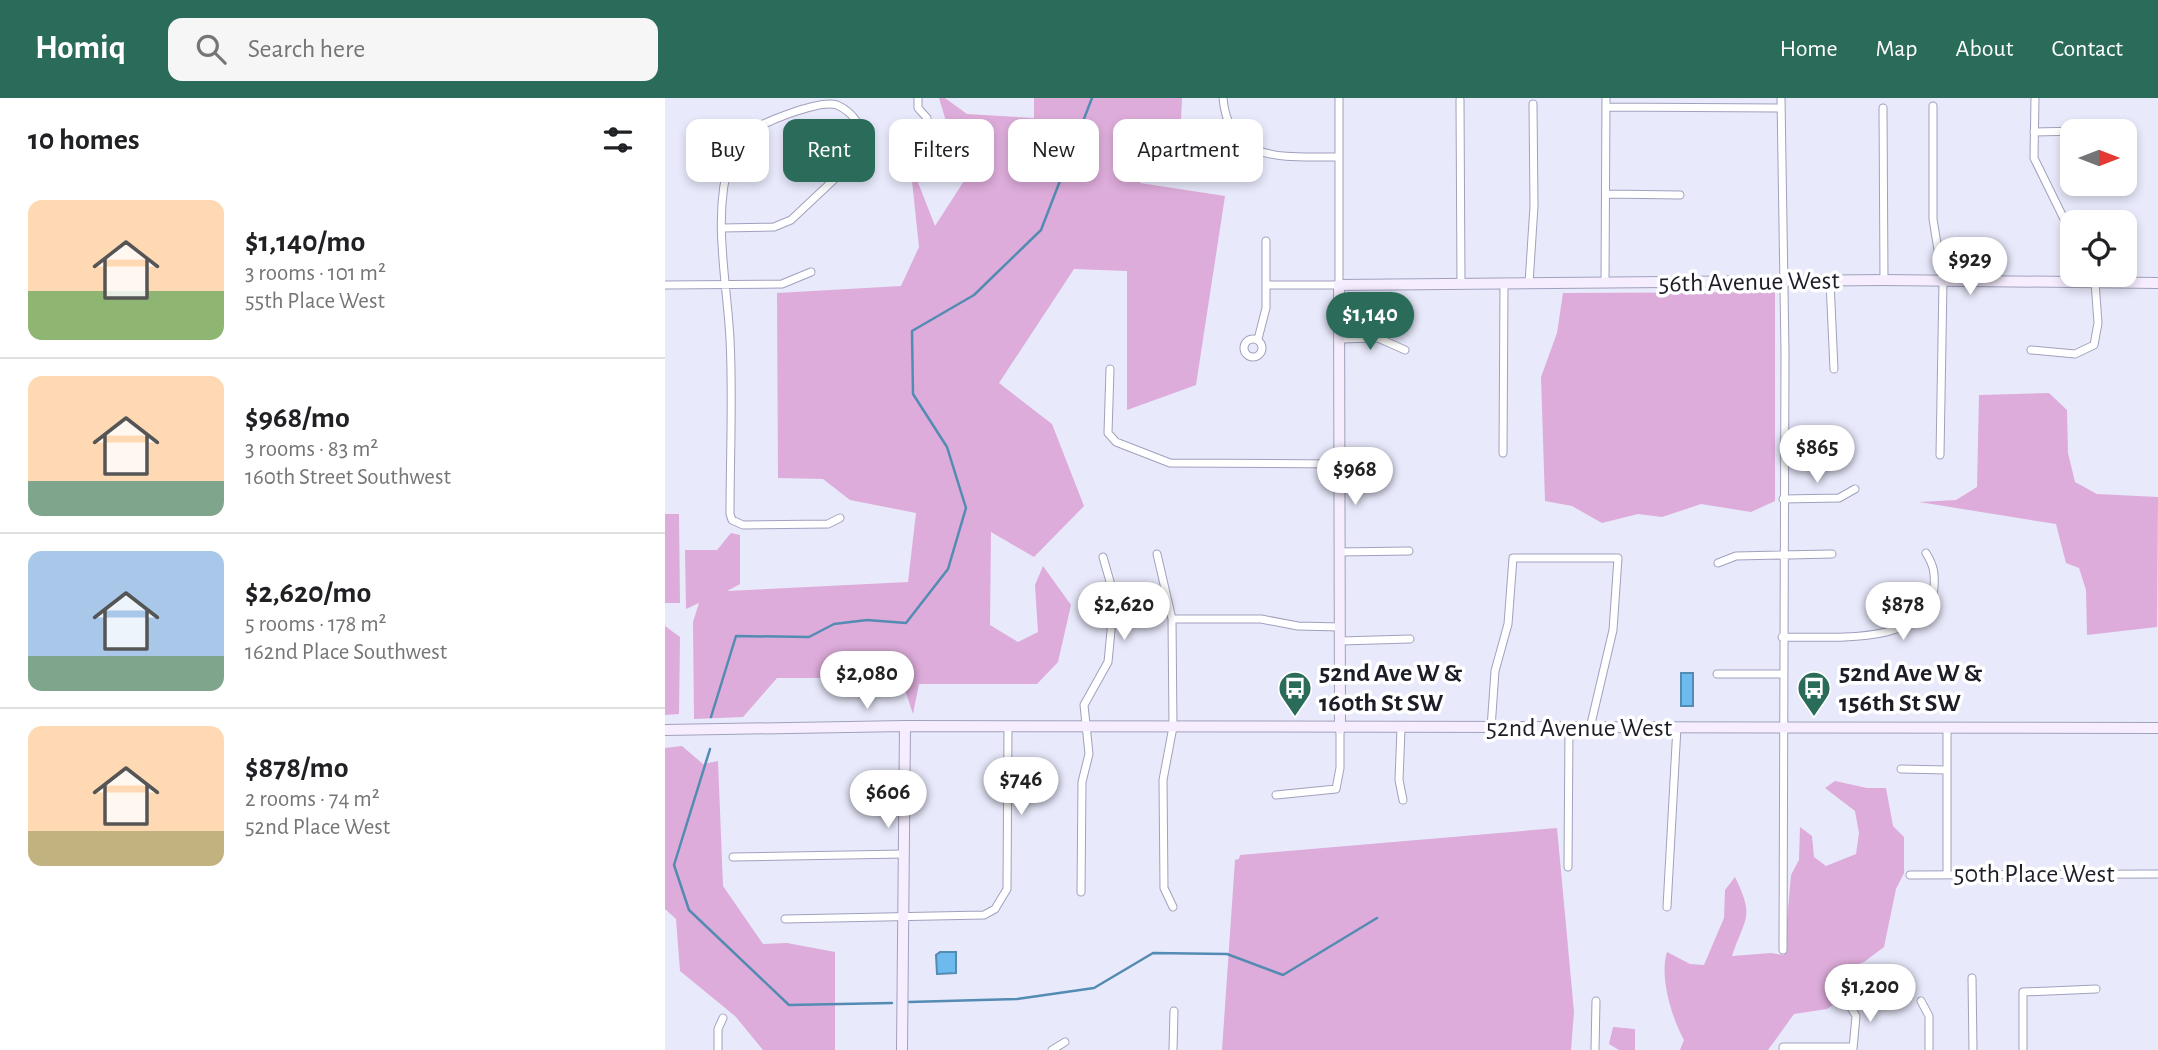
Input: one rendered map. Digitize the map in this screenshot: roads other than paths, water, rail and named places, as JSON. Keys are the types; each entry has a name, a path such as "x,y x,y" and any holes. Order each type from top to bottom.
{"street":[{"path":"918,98 918,108 927,118"},
{"path":"1223,98 1228,127 1246,146 1267,156 1339,157"},
{"path":"1276,795 1335,789 1340,768 1339,98"},
{"path":"1781,98 1785,352 1782,554 1783,950"},
{"path":"2035,98 2034,158 2060,210"},
{"path":"1460,100 1461,283"},
{"path":"1605,284 1606,102 1781,108"},
{"path":"722,228 774,227 791,220 858,157 863,146 861,130 852,114 836,104 820,104 761,125 742,137 731,158 722,228 730,340 732,520 743,525 828,524 840,518"},
{"path":"1529,283 1534,206 1533,104"},
{"path":"1933,106 1933,219 1943,281 1940,455"},
{"path":"1883,108 1884,280"},
{"path":"2034,132 2060,131"},
{"path":"1606,194 1681,195"},
{"path":"1258,339 1264,321 1266,241"},
{"path":"665,285 782,284 811,272"},
{"name":"56th Avenue West","path":"1339,285 2060,281"},
{"path":"1830,282 1834,369"},
{"path":"1503,453 1504,283"},
{"name":"56th Avenue West","path":"2137,283 2158,283"},
{"path":"1266,285 1339,285"},
{"path":"2031,350 2075,354 2094,345 2098,323 2095,287"},
{"path":"1339,339 1378,338 1405,351"},
{"path":"1110,369 1108,433 1116,442 1170,463 1339,464"},
{"path":"1783,499 1839,498 1856,489"},
{"path":"1339,552 1409,551"},
{"path":"1782,637 1882,635 1917,621 1933,600 1936,568 1926,553"},
{"path":"1157,554 1171,620 1173,727 1163,780 1164,888 1173,907"},
{"path":"1718,563 1735,556 1832,554"},
{"path":"1081,892 1082,782 1089,754 1084,705 1108,662 1111,631 1111,585 1103,556"},
{"path":"1491,728 1495,671 1508,624 1513,558 1618,558 1613,630 1590,727"},
{"path":"1171,620 1261,619 1298,626 1340,627"},
{"path":"1340,641 1410,639"},
{"path":"1717,674 1782,674"},
{"path":"902,1050 905,726"},
{"name":"52nd Avenue West","path":"665,730 905,726 1340,729 1782,726 1947,729 2158,728"},
{"path":"785,919 984,915 995,909 1007,889 1008,726"},
{"path":"1667,907 1677,727"},
{"path":"1568,867 1569,728"},
{"path":"1401,729 1399,780 1403,800"},
{"path":"1947,729 1947,873"},
{"path":"1901,769 1946,770"},
{"path":"733,857 904,854"},
{"name":"50th Place West","path":"1910,874 2158,874"},
{"path":"1972,978 1973,1050"},
{"path":"2023,1050 2023,992 2096,989"},
{"path":"1595,1050 1596,1001"},
{"path":"1921,1001 1929,1016 1929,1050"},
{"path":"1783,1049 1853,1049 1856,1016 1850,1006"},
{"path":"1173,1050 1174,1011"},
{"path":"718,1050 718,1028 723,1018"},
{"path":"1052,1050 1065,1042"}],"water":[{"path":"1681,673 1693,673 1693,706 1681,706"},
{"path":"940,952 956,952 956,973 937,974 936,955"}],"waterway":[{"path":"711,717 736,636 809,637 834,624 867,620 906,623 948,569 966,508 947,447 913,394 912,331 974,295 1041,230 1092,98"},
{"path":"710,749 674,865 689,910 789,1005 892,1003"},
{"path":"909,1002 1017,999 1094,988 1153,953 1227,954 1283,975 1377,918"}],"place":[{"name":"52nd Ave W & 160th St SW","path":"1295,718"},
{"name":"52nd Ave W & 156th St SW","path":"1814,718"}]}
